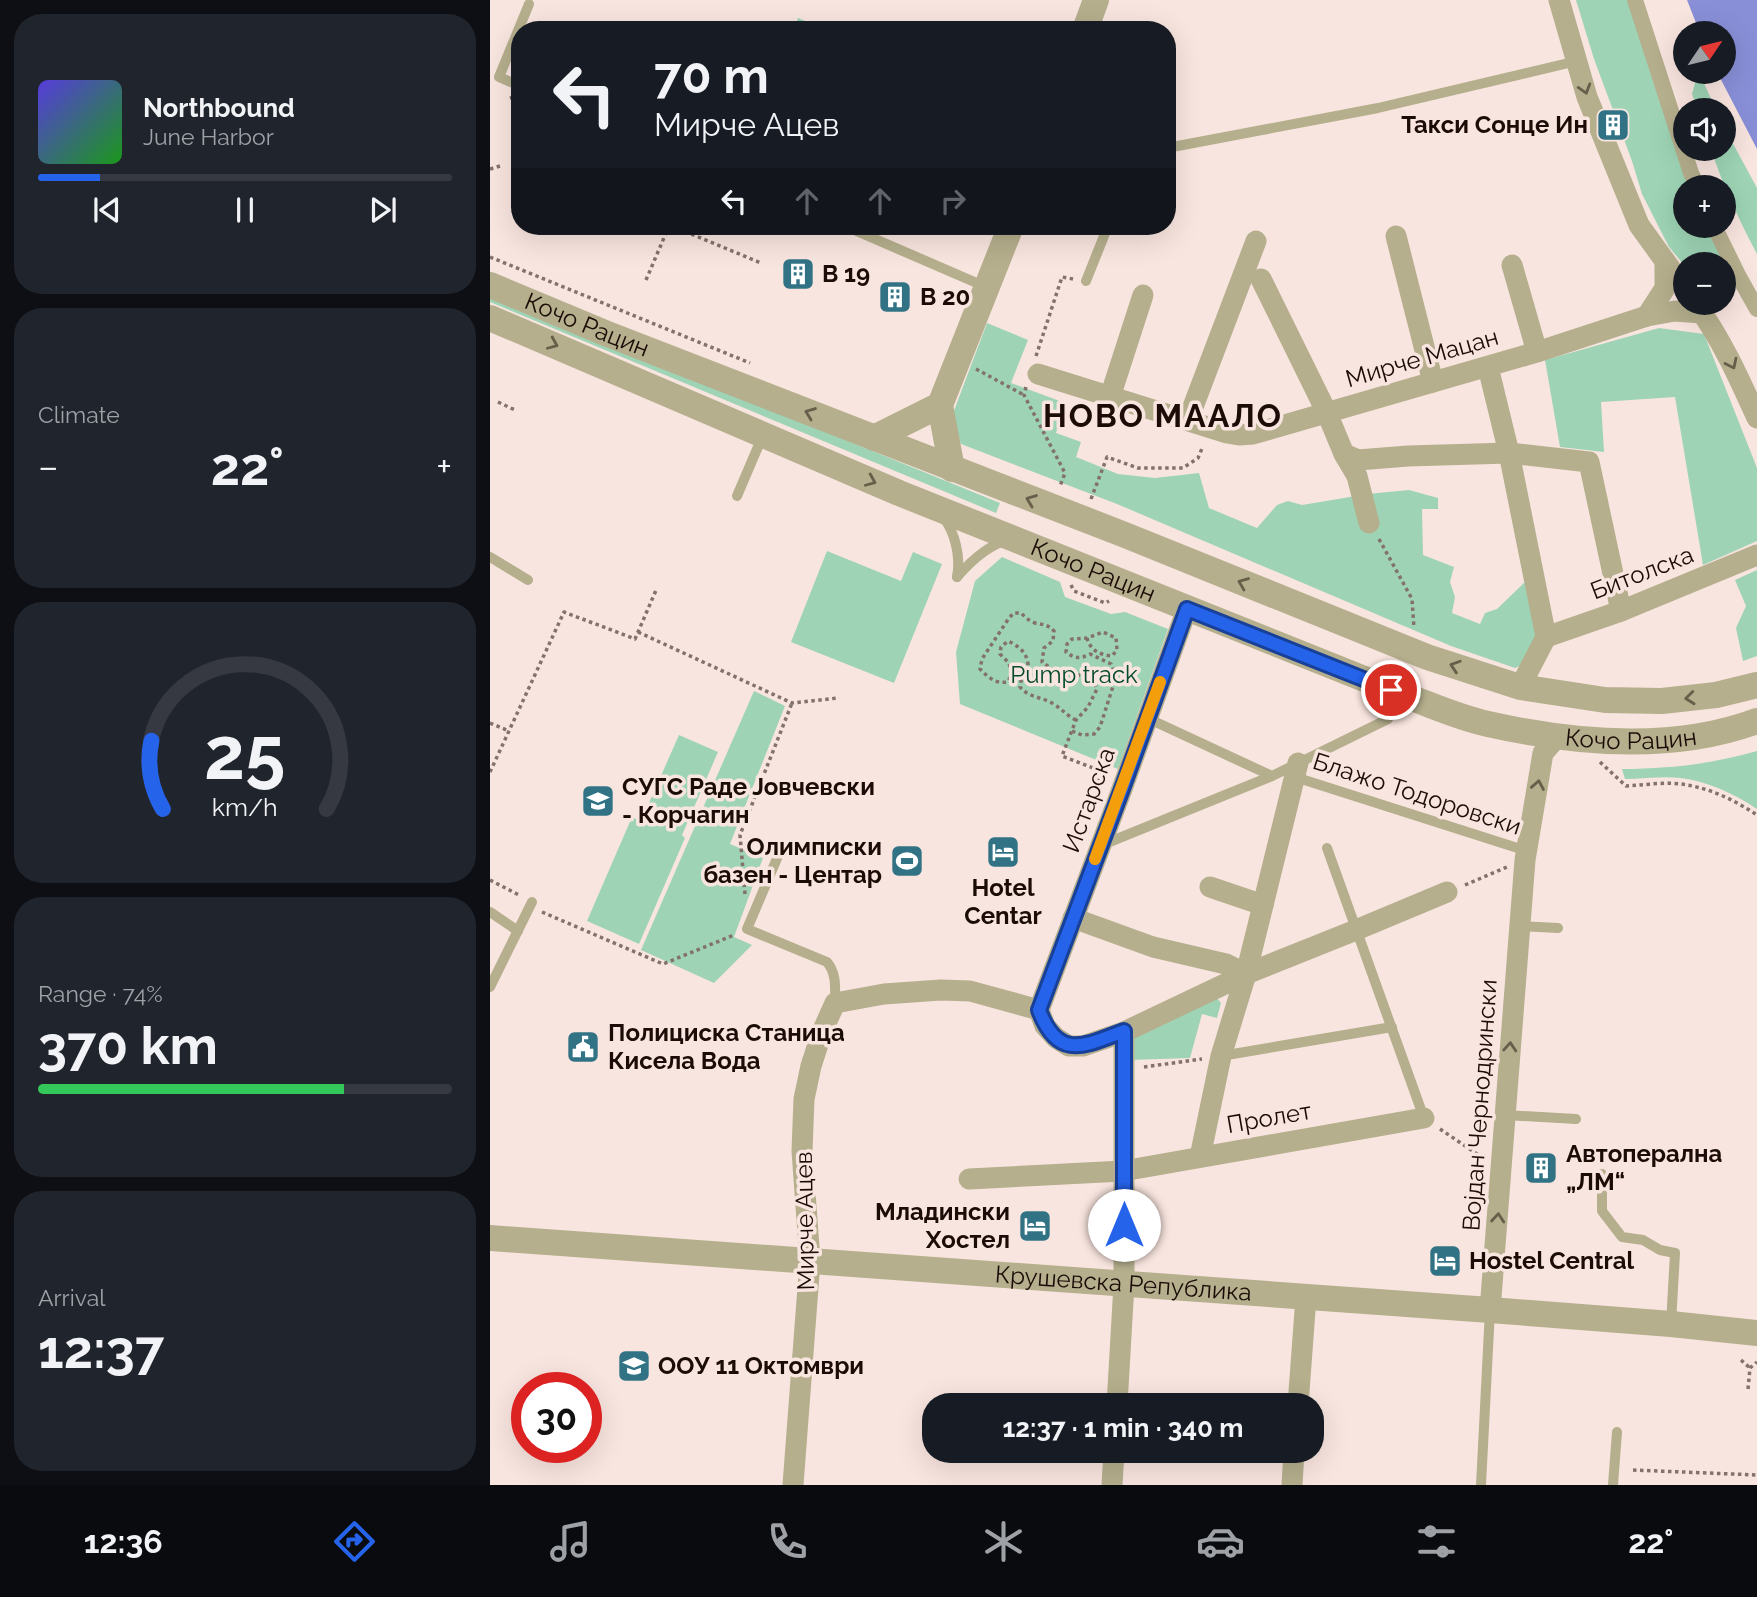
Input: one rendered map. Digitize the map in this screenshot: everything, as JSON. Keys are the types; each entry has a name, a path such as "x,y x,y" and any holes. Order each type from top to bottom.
{"street":[{"path":"1088,21 1096,0"},
{"path":"1559,0 1587,97 1639,225 1673,272"},
{"path":"1635,0 1692,175"},
{"path":"952,469 940,405 1007,235"},
{"path":"1396,236 1433,382"},
{"path":"1720,238 1757,309"},
{"path":"1188,420 1256,241"},
{"path":"1647,316 1665,288 1665,261"},
{"path":"1512,265 1537,352"},
{"path":"1261,279 1357,476 1368,523"},
{"name":"Кочо Рацин","path":"490,285 604,333 1125,535 1427,657 1520,687 1605,700 1662,701 1716,695 1757,685"},
{"path":"1110,397 1143,295"},
{"name":"Мирче Мацан","path":"1038,374 1210,428 1238,435 1253,434 1488,367 1647,316 1673,311"},
{"path":"1704,315 1716,332 1757,418"},
{"name":"Кочо Рацин","path":"490,318 1012,539 1441,709 1486,724 1558,736 1637,742 1682,738 1752,725"},
{"path":"1488,367 1509,453 1546,637 1520,687"},
{"path":"874,438 940,405"},
{"path":"1344,454 1358,460 1509,453 1589,462 1621,611"},
{"name":"Битолска","path":"1546,637 1621,611 1757,555"},
{"name":"Истарска","path":"1039,1010 1187,609"},
{"name":"Војдан Чернодрински","path":"1490,1310 1526,855 1543,753 1558,736"},
{"path":"1200,1157 1221,1056 1246,974 1297,770"},
{"path":"1210,887 1263,905"},
{"path":"835,1003 884,994 970,991 1039,1010 1045,1026 1056,1038 1069,1046 1083,1046 1124,1031 1246,974 1447,892"},
{"path":"1073,918 1153,947 1226,964 1246,974"},
{"name":"Мирче Ацев","path":"793,1485 810,1261 802,1152 804,1099 811,1066 835,1003"},
{"path":"1117,1393 1124,1284 1124,1031"},
{"name":"Пролет","path":"969,1179 1124,1171 1424,1118"},
{"name":"Крушевска Република","path":"490,1238 1490,1310 1757,1332"},
{"path":"1299,1393 1306,1297"},
{"path":"1112,1485 1113,1463"},
{"path":"1292,1485 1293,1463"}],"lane":[{"path":"522,21 529,4"},
{"path":"511,48 499,78 511,83"},
{"path":"1176,146 1378,108 1577,61"},
{"path":"866,235 986,287"},
{"path":"1086,281 1104,235"},
{"path":"737,496 763,435"},
{"path":"935,507 946,521 957,552 957,577 978,556 1001,541 1012,539"},
{"path":"490,557 528,580"},
{"path":"1147,718 1272,776"},
{"path":"1101,845 1272,776 1297,770 1388,719"},
{"name":"Блажо Тодоровски","path":"1297,770 1526,855"},
{"path":"1327,848 1424,1118"},
{"path":"747,929 778,856"},
{"path":"490,987 531,904"},
{"path":"490,912 518,931"},
{"path":"1519,926 1558,928"},
{"name":"Мирче Ацев","path":"747,929 827,962 833,969 835,1003"},
{"path":"1221,1056 1392,1027"},
{"path":"1504,1115 1576,1119"},
{"path":"1602,1174 1602,1210 1622,1237 1643,1240 1660,1250 1675,1253 1671,1324"},
{"name":"Војдан Чернодрински","path":"1481,1485 1490,1310"},
{"path":"1614,1485 1617,1432"}],"path":[{"path":"490,169 500,166"},
{"path":"646,280 666,235"},
{"path":"692,235 761,263"},
{"path":"490,257 751,364"},
{"path":"977,369 1024,395"},
{"path":"498,402 514,410"},
{"path":"1091,501 1107,457 1138,468 1183,468 1198,458 1210,428"},
{"path":"1368,523 1412,599 1415,636"},
{"path":"490,772 564,612 635,639 657,588"},
{"path":"1076,720 1020,687 1030,666 1026,655 1017,645 1008,641 1001,647 1000,654 1009,663 1012,675 1007,682 1000,683 990,679 980,669 982,659 1014,614 1021,613 1035,623 1047,624 1054,631 1053,641 1044,648 1042,662 1061,675 1073,673 1093,680 1097,689 1088,707 1076,720 1062,756 1101,771 1097,780"},
{"path":"638,632 792,703 838,698"},
{"path":"1072,731 1082,735 1094,734 1100,727 1116,677 1111,664 1098,657 1090,654 1082,658 1073,657 1066,652 1067,644 1072,639 1087,638 1102,632 1116,638 1117,650 1112,656 1102,655 1093,649"},
{"path":"1087,638 1098,657"},
{"path":"490,880 531,904 663,964 747,929 740,835 792,703"},
{"path":"490,723 509,731"},
{"path":"1600,762 1626,786 1686,785 1716,793 1742,804 1757,815"},
{"path":"1447,892 1526,855"},
{"path":"1123,1070 1221,1056"},
{"path":"1424,1118 1502,1171"},
{"path":"1741,1360 1750,1368"},
{"path":"1748,1389 1750,1368 1757,1362"},
{"path":"1633,1470 1757,1475"}],"green space":[{"path":"1576,0 1639,0 1673,101 1673,161 1693,161 1698,175 1673,175 1673,238 1721,238 1727,252 1673,252 1669,247 1642,194"},
{"path":"1695,84 1704,84 1711,98 1694,98"},
{"path":"1736,149 1757,188 1757,254 1736,211 1736,175 1721,175 1715,161 1736,161"},
{"path":"490,295 1000,503 996,513 490,302"},
{"path":"987,323 1028,340 1011,383 1065,403 1056,433 1081,442 1076,457 1118,474 1155,478 1199,473 1209,508 1257,528 1277,505 1288,501 1302,505 1409,490 1438,498 1438,509 1422,509 1423,555 1454,567 1450,582 1455,597 1452,613 1480,624 1485,613 1497,609 1525,582 1536,637 1527,663 1515,668 1451,646 1117,504 961,444 952,416"},
{"path":"1659,328 1704,334 1757,468 1757,541 1703,565 1675,397 1601,402 1604,452 1560,447 1545,360"},
{"path":"827,551 901,581 913,552 942,564 894,683 791,642"},
{"name":"Pump track","path":"1002,557 1060,582 1065,597 1111,614 1125,612 1168,629 1118,769 960,704 956,652 975,581"},
{"path":"1757,570 1757,656 1743,661 1736,628 1746,606 1735,580"},
{"path":"754,691 785,706 730,844 763,858 734,937 752,945 714,983 641,950"},
{"path":"679,735 718,752 682,835 685,838 639,944 587,921 632,817 641,821"},
{"path":"1757,751 1757,809 1730,793 1700,782 1673,777 1625,779 1622,769 1690,765"},
{"path":"1216,997 1221,1003 1217,1018 1202,1014 1190,1058 1130,1060 1129,1035"}],"water":[{"path":"1687,0 1757,0 1757,149 1736,109 1736,98 1731,98 1723,84 1736,84 1736,21 1695,21"}],"slow traffic":[{"path":"1095,859 1160,682"}],"place":[{"name":"Такси Сонце Ин","path":"1613,125"},
{"name":"B 19","path":"798,274"},
{"name":"B 20","path":"895,297"},
{"name":"СУГС Раде Јовчевски - Корчагин","path":"598,801"},
{"name":"Hotel Centar","path":"1003,852"},
{"name":"Олимписки базен - Центар","path":"907,861"},
{"name":"Полициска Станица Кисела Вода","path":"583,1047"},
{"name":"Автоперална „ЛМ“","path":"1541,1168"},
{"name":"Младински Хостел","path":"1035,1226"},
{"name":"Hostel Central","path":"1445,1261"},
{"name":"ООУ 11 Октомври","path":"634,1366"}],"district":[{"name":"НОВО МААЛО","path":"1163,416"}],"route":[{"path":"1124,1225 1124,1031 1083,1046 1069,1046 1056,1038 1045,1026 1039,1010 1187,609 1391,690"}]}
